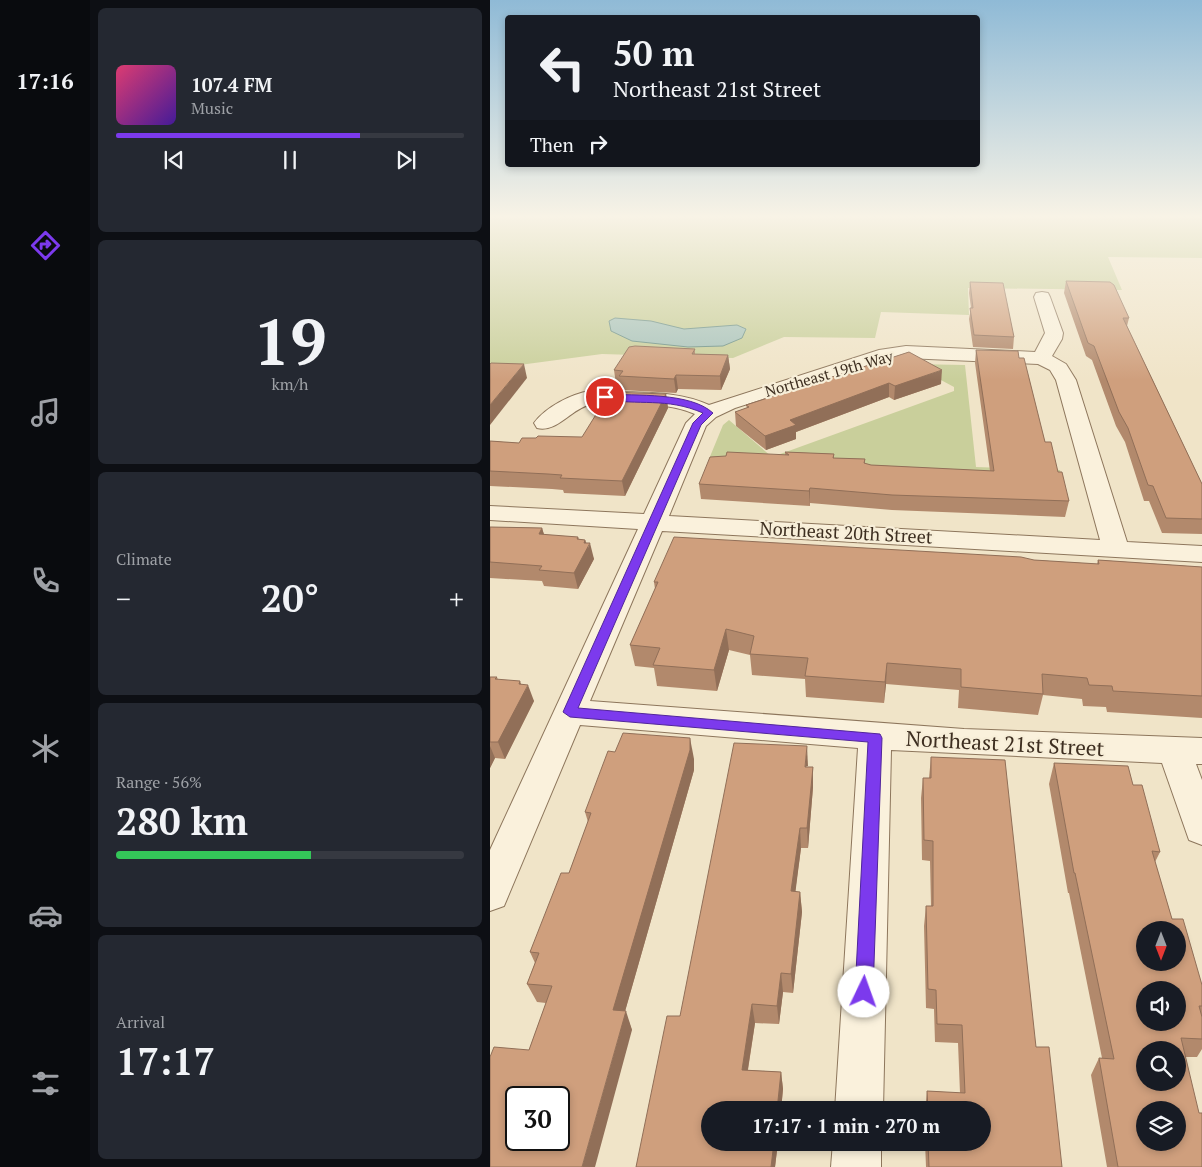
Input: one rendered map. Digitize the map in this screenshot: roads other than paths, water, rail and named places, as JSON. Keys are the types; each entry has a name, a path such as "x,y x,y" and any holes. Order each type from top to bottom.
{"street":[{"path":"1042,297 1054,332 1053,339 1041,358 1054,362 1061,368 1066,380 1116,549"},
{"name":"Northeast 19th Way","path":"709,413 728,404 879,356 906,352 1041,358"},
{"path":"490,894 697,423 709,413 687,403 664,399 592,397 570,404 545,423"},
{"name":"Northeast 20th Street","path":"490,513 1202,554"},
{"name":"Northeast 21st Street","path":"570,712 875,738 1015,746 1188,751"},
{"path":"859,1101 875,738"},
{"path":"1188,751 1202,829"},
{"path":"856,1167 857,1151"}],"water":[{"path":"615,318 651,321 684,329 737,325 746,329 742,338 723,346 688,347 632,341 611,331 609,321"}]}
